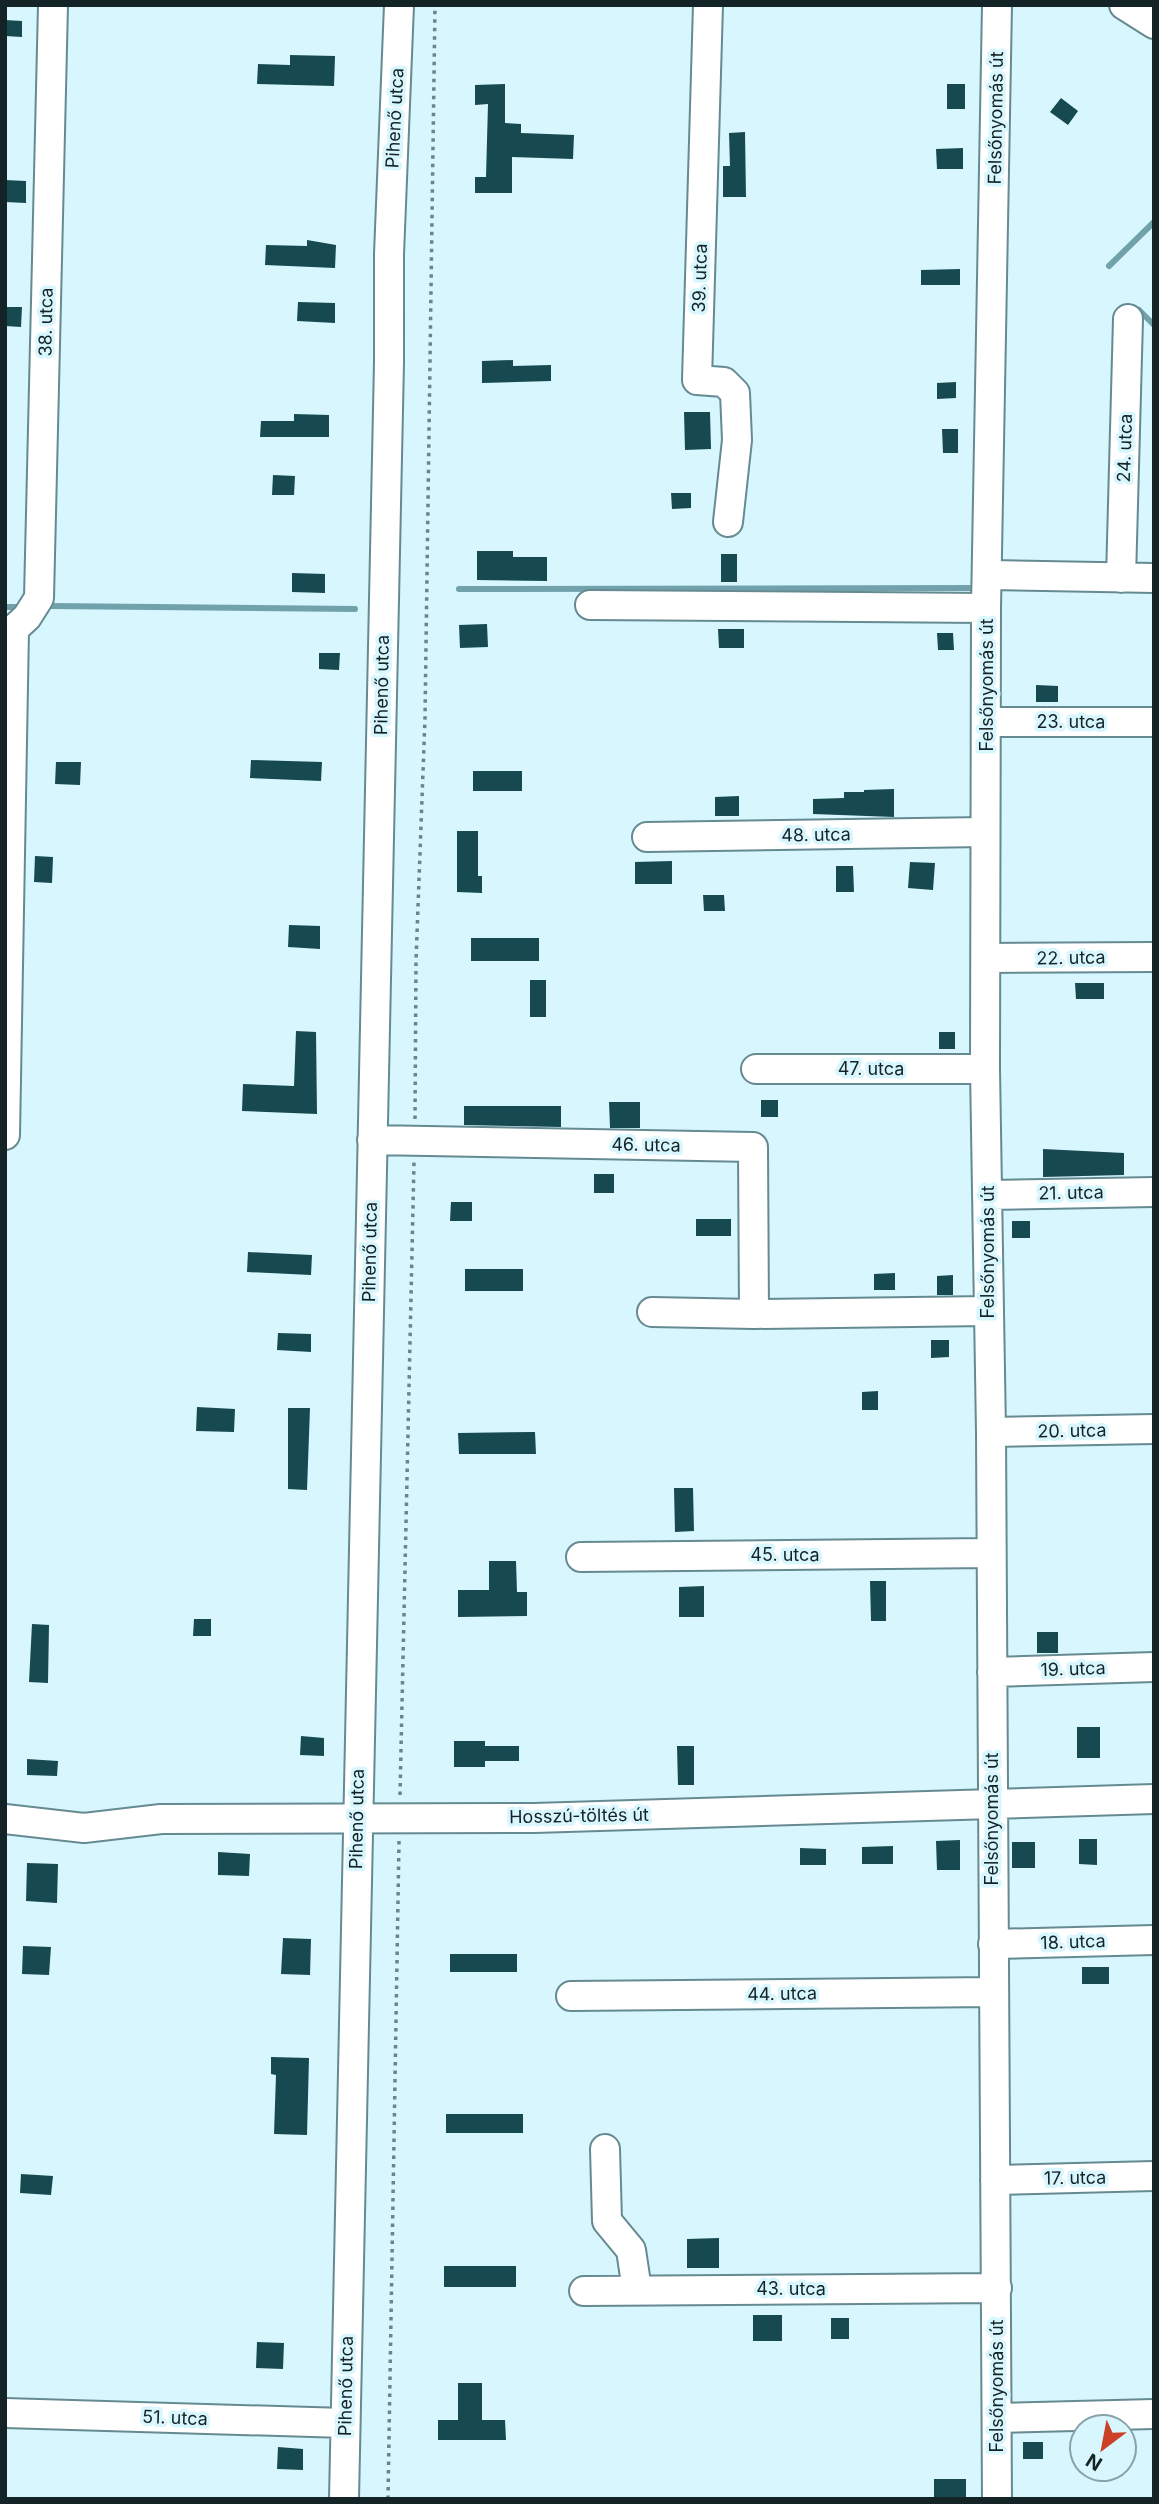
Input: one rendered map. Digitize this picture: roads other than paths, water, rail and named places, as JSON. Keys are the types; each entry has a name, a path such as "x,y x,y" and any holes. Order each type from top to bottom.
{"street":[{"name":"38. utca","path":"10,629 39,598 53,5"},
{"name":"Pihenő utca","path":"344,2499 389,254 399,5"},
{"name":"39. utca","path":"708,5 697,380 724,382 735,393 737,440 728,522"},
{"name":"Felsőnyomás út","path":"997,5 989,575 986,608 988,722 985,832 997,2499"},
{"path":"1124,5 1154,24"},
{"name":"24. utca","path":"1121,578 1128,319"},
{"path":"989,575 1154,578"},
{"path":"590,605 986,608"},
{"path":"5,1135 10,629"},
{"name":"23. utca","path":"988,722 1154,722"},
{"name":"48. utca","path":"647,837 985,832"},
{"name":"22. utca","path":"988,958 1154,957"},
{"name":"47. utca","path":"757,1069 985,1069"},
{"name":"46. utca","path":"372,1140 753,1147 754,1314"},
{"name":"21. utca","path":"989,1195 1154,1192"},
{"path":"652,1312 754,1314 987,1311"},
{"name":"20. utca","path":"991,1432 1154,1429"},
{"name":"45. utca","path":"581,1557 989,1553"},
{"name":"19. utca","path":"992,1672 1154,1667"},
{"name":"Hosszú-töltés út","path":"5,1819 83,1828 161,1819 534,1818 1154,1799"},
{"name":"18. utca","path":"993,1944 1154,1940"},
{"name":"44. utca","path":"571,1996 993,1992"},
{"path":"605,2149 607,2221 631,2250 637,2290"},
{"name":"17. utca","path":"995,2180 1154,2176"},
{"name":"43. utca","path":"584,2291 997,2288"},
{"name":"51. utca","path":"5,2413 345,2423"},
{"path":"997,2418 1154,2414"}],"waterway":[{"path":"1109,266 1154,222"},
{"path":"1139,310 1154,325"},
{"path":"459,589 971,588"},
{"path":"49,606 355,609"},
{"path":"5,607 19,607"}]}
